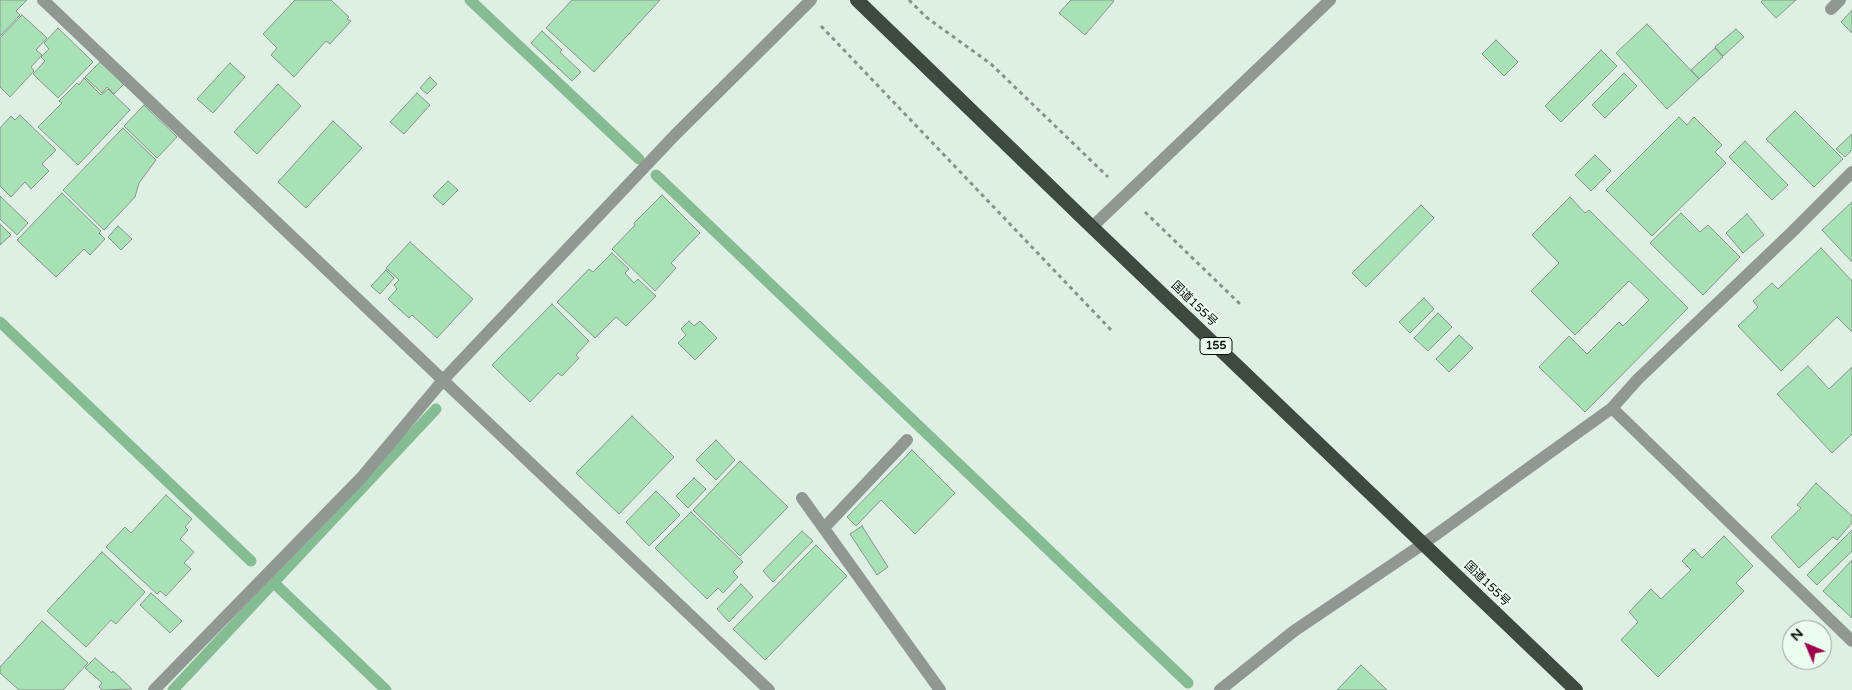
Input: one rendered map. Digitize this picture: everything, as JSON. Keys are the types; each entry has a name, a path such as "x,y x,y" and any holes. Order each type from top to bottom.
{"highway":[{"name":"国道155号","path":"857,0 1092,228 1576,690"}],"street":[{"path":"44,0 769,690"},
{"path":"1092,228 1330,0"},
{"path":"154,690 361,478 444,379 676,135 807,4"},
{"path":"1220,690 1294,631 1423,544 1612,408 1638,379 1852,172"},
{"path":"1612,408 1852,641"},
{"path":"824,528 907,440"},
{"path":"802,498 940,690"}],"path":[{"path":"909,0 926,17 991,64 1112,180"},
{"path":"807,4 1113,332"},
{"path":"1140,208 1240,304"}],"building":[{"path":"0,0 27,0 16,11 20,15 0,36"},
{"path":"295,0 331,0 349,17 347,19 351,21 330,44 326,41 294,77 271,55 277,48 263,34"},
{"path":"572,0 660,0 594,72 546,28"},
{"path":"1071,0 1114,1 1085,35 1059,13"},
{"path":"1763,0 1796,0 1776,18 1761,2"},
{"path":"1852,10 1852,33 1841,22"},
{"path":"22,15 47,38 36,50 42,55 31,67 34,71 10,97 0,87 0,38"},
{"path":"1647,24 1699,79 1667,109 1616,53"},
{"path":"58,28 93,62 58,98 33,74 45,61 41,57 49,49 44,43"},
{"path":"1736,29 1744,37 1723,56 1715,47"},
{"path":"542,31 581,72 572,81 531,43"},
{"path":"1496,40 1518,62 1504,76 1482,54"},
{"path":"1715,48 1723,57 1699,79 1691,70"},
{"path":"1601,50 1617,66 1561,122 1545,106"},
{"path":"100,62 124,84 114,94 107,87 102,93 85,77"},
{"path":"230,63 245,77 213,113 197,99"},
{"path":"1624,73 1637,86 1605,118 1592,105"},
{"path":"430,77 437,84 427,94 420,88"},
{"path":"84,78 101,95 108,89 130,110 78,165 38,127 62,103 59,101 77,83 79,85"},
{"path":"278,84 301,106 257,154 234,132"},
{"path":"417,93 430,105 404,134 390,122"},
{"path":"144,105 177,137 157,158 124,126"},
{"path":"1795,111 1843,159 1814,187 1766,139"},
{"path":"20,115 56,150 42,164 49,171 31,189 25,182 11,197 0,186 0,128 11,116 15,120"},
{"path":"1679,117 1687,125 1694,117 1722,145 1715,152 1726,163 1652,236 1606,190"},
{"path":"333,121 362,148 306,208 278,182"},
{"path":"123,128 156,160 139,183 135,197 104,230 63,190"},
{"path":"1852,134 1852,150 1845,157 1836,149"},
{"path":"1745,141 1788,185 1772,200 1729,157"},
{"path":"1595,155 1611,171 1591,191 1575,175"},
{"path":"448,181 458,190 443,205 433,196"},
{"path":"62,193 101,231 99,233 105,239 90,255 84,249 56,277 17,240"},
{"path":"662,195 700,233 671,263 676,268 655,291 612,249 635,225 634,223"},
{"path":"0,196 28,223 17,235 0,219"},
{"path":"1570,197 1585,213 1589,210 1688,308 1585,412 1539,367 1569,336 1587,354 1619,322 1623,326 1649,300 1629,281 1575,335 1531,291 1559,263 1532,235"},
{"path":"1852,202 1852,262 1822,230"},
{"path":"1421,205 1434,218 1366,287 1352,273"},
{"path":"1681,213 1700,232 1708,225 1740,257 1703,295 1650,243"},
{"path":"1747,214 1764,235 1743,253 1726,233"},
{"path":"0,224 11,235 0,245"},
{"path":"118,226 132,239 121,250 108,237"},
{"path":"410,242 473,299 437,338 412,315 409,318 388,299 397,289 394,285 399,280 386,268"},
{"path":"1821,248 1852,281 1852,332 1837,317 1781,371 1738,326 1758,307 1753,301 1772,283 1778,289"},
{"path":"612,253 629,269 625,273 634,283 638,279 656,296 626,326 616,317 595,338 557,302 589,269 593,272"},
{"path":"386,270 394,278 380,294 371,286"},
{"path":"1424,298 1434,309 1410,333 1399,322"},
{"path":"552,304 589,341 576,355 579,358 562,376 558,373 530,402 492,365"},
{"path":"1438,313 1452,327 1428,351 1414,338"},
{"path":"689,321 694,326 700,321 717,338 695,360 678,343 686,335 681,329"},
{"path":"1459,335 1473,348 1449,372 1436,359"},
{"path":"1808,366 1829,389 1852,367 1852,434 1832,453 1777,394"},
{"path":"632,416 674,457 619,514 576,473"},
{"path":"716,440 735,460 716,480 696,460"},
{"path":"912,450 955,493 915,534 881,500 856,526 847,517"},
{"path":"740,461 788,507 740,556 693,510"},
{"path":"694,478 706,489 688,508 676,496"},
{"path":"1816,483 1852,516 1852,523 1837,540 1833,537 1799,568 1771,537 1801,508 1797,505"},
{"path":"656,491 680,515 649,546 626,522"},
{"path":"166,495 192,519 185,527 188,530 180,539 194,552 184,563 191,569 166,596 160,591 157,594 106,547 125,527 131,533"},
{"path":"691,512 743,562 733,572 738,577 723,593 718,588 707,599 655,548"},
{"path":"862,526 888,567 877,575 850,534"},
{"path":"1852,530 1852,551 1817,585 1807,575"},
{"path":"802,531 813,541 773,582 763,571"},
{"path":"1724,536 1753,566 1736,583 1744,591 1658,677 1621,640 1638,622 1629,612 1651,589 1661,599 1691,570 1682,561 1694,549 1702,558"},
{"path":"816,545 847,576 765,660 733,629"},
{"path":"102,552 145,592 116,624 111,620 86,647 47,611"},
{"path":"1852,560 1852,618 1823,591"},
{"path":"741,584 753,597 729,622 717,609"},
{"path":"151,593 182,621 170,633 140,605"},
{"path":"42,621 88,663 63,690 19,690 0,673 0,667"},
{"path":"95,658 112,673 113,671 132,689 102,690 99,687 102,683 85,668"},
{"path":"1361,665 1387,690 1337,690"}],"waterway":[{"path":"470,0 639,159"},
{"path":"656,175 1188,683"},
{"path":"0,322 251,561"},
{"path":"173,690 436,409"},
{"path":"273,582 386,690"}]}
